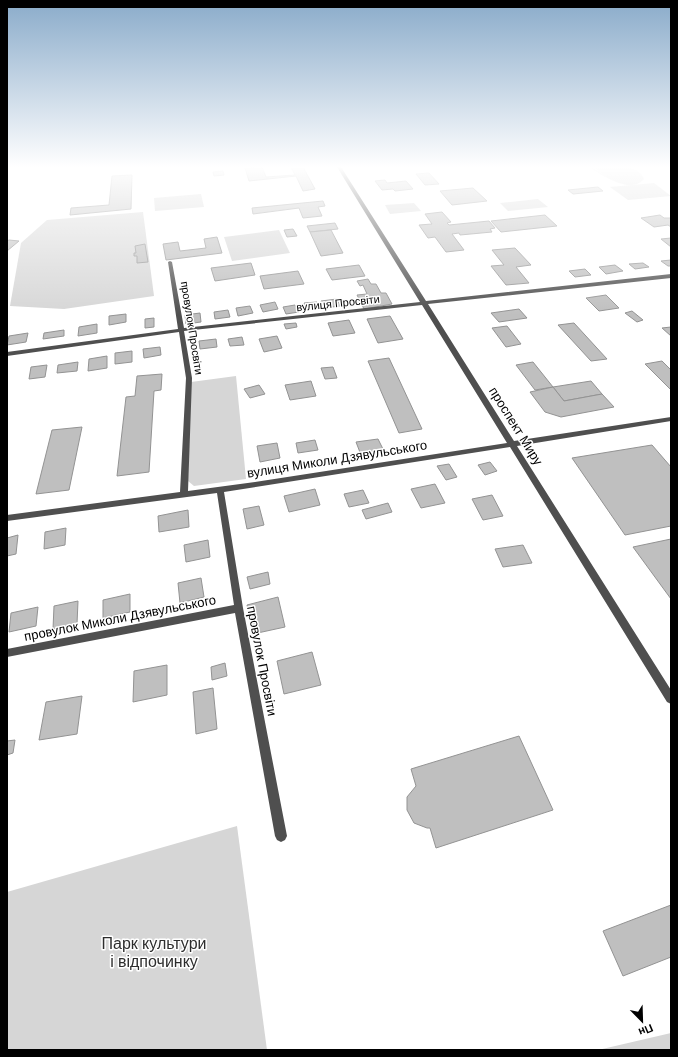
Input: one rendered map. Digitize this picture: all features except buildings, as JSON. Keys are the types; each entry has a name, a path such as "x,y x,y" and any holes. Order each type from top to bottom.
{"street":[{"name":"проспект Миру","path":"370,216 671,699"},
{"name":"провулок Просвіти","path":"170,262 188,378 184,494"},
{"name":"вулиця Просвіти","path":"7,354 180,330 671,276"},
{"name":"вулиця Миколи Дзявульського","path":"7,518 220,490 671,419"},
{"name":"провулок Просвіти","path":"220,490 239,608 281,836"},
{"name":"провулок Миколи Дзявульського","path":"7,653 239,608"}],"green space":[{"path":"91,216 144,216 154,296 64,309 10,306 21,243 47,220"},
{"path":"279,230 290,253 232,261 224,237"},
{"path":"236,376 246,479 194,486 188,481 191,382"},
{"name":"Парк культури і відпочинку","path":"237,826 267,1050 7,1050 7,892"},
{"path":"671,1033 671,1050 598,1050"}]}
